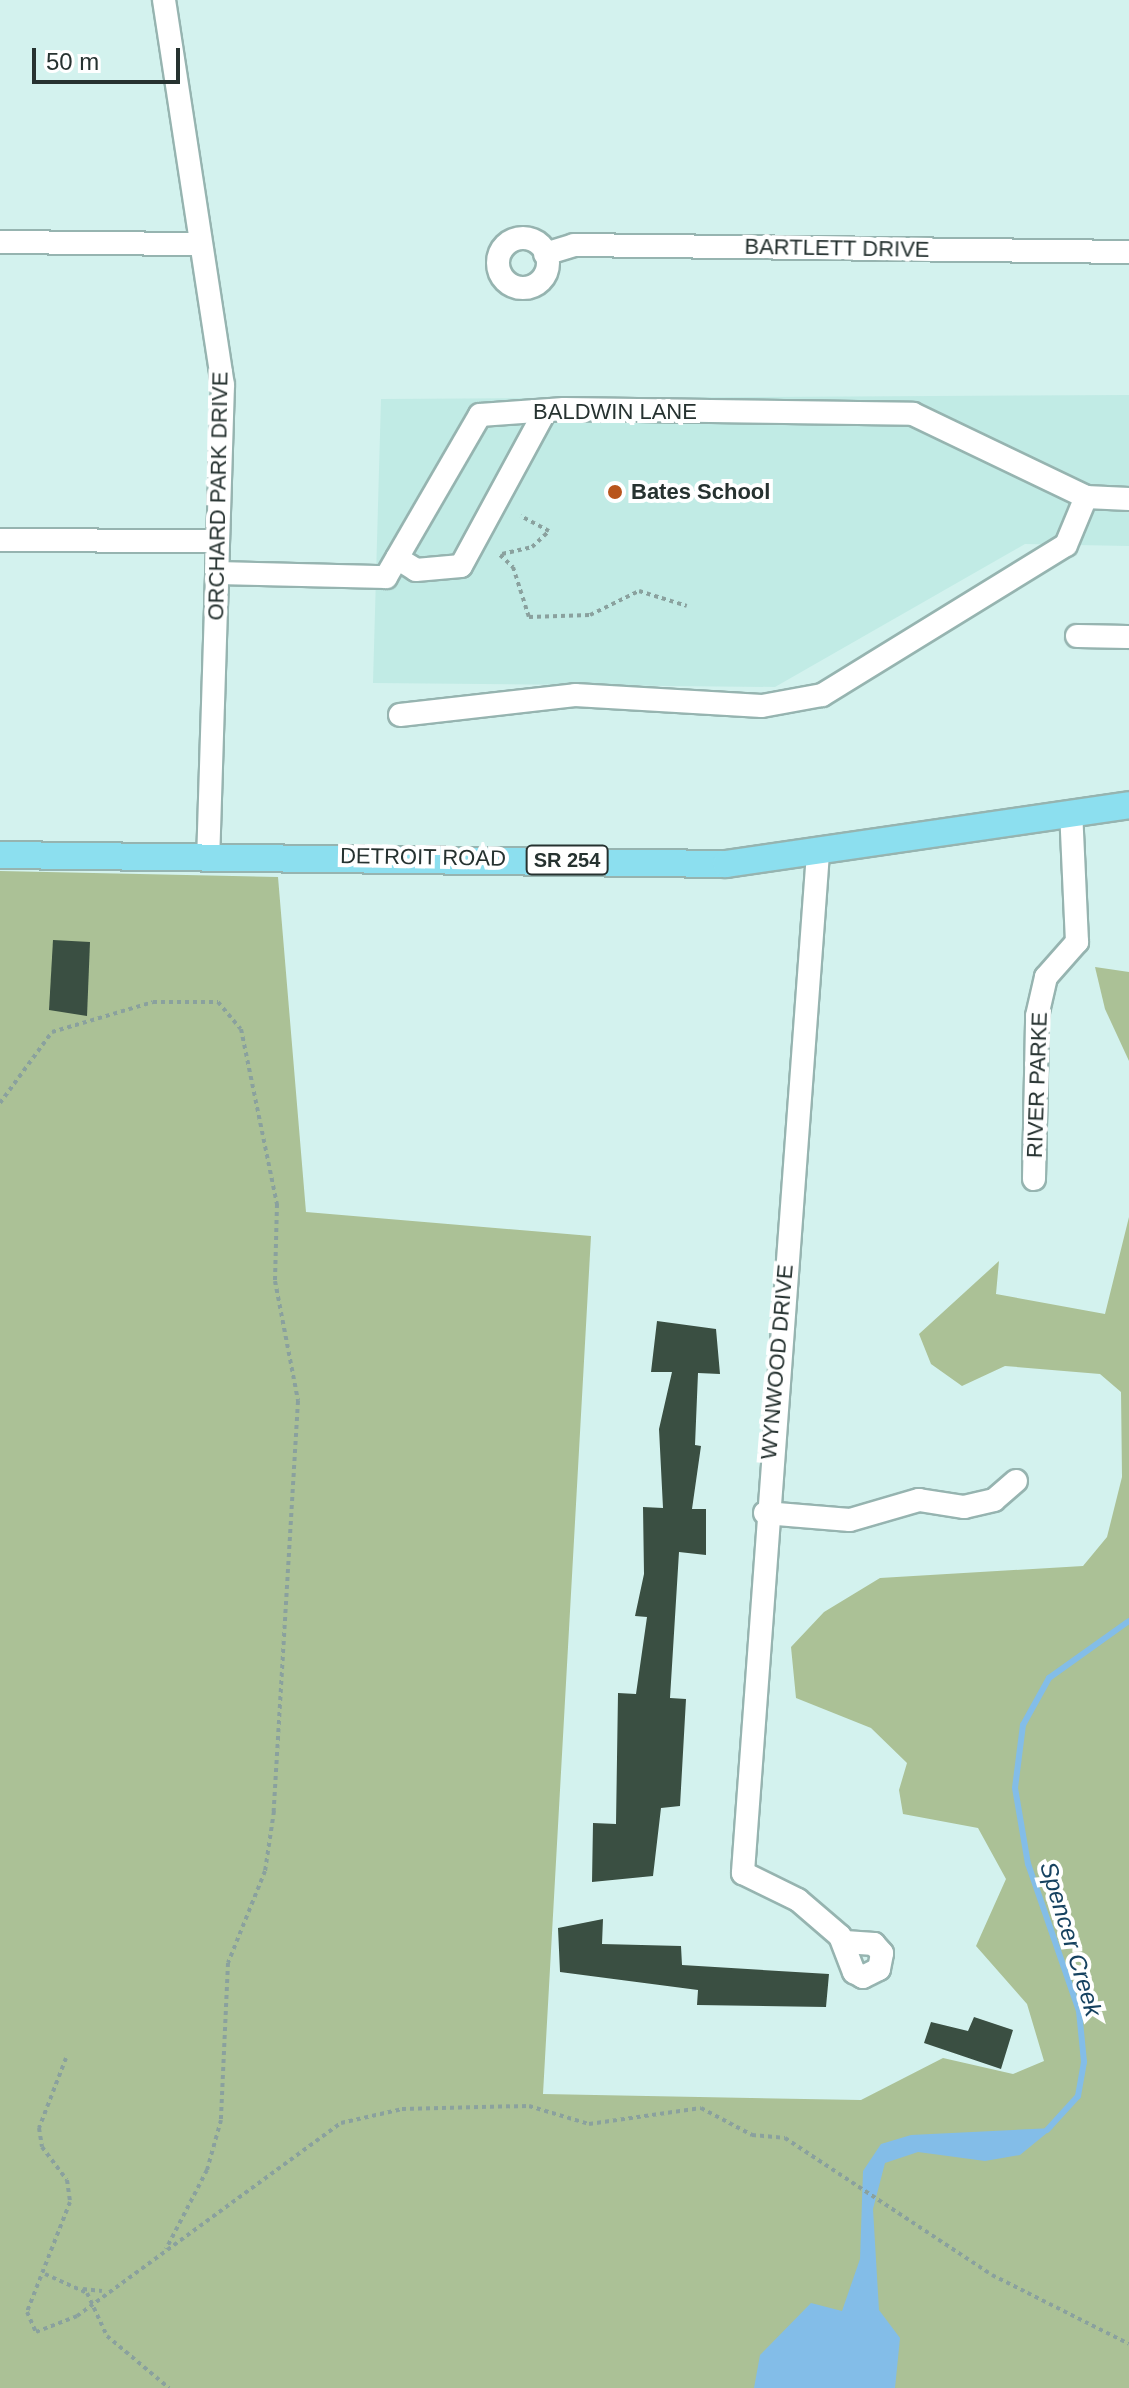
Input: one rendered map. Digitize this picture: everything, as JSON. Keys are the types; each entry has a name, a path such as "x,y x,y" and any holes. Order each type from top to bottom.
{"main road":[{"name":"DETROIT ROAD","path":"0,855 208,853 726,864 818,853 1129,805"}],"street":[{"name":"ORCHARD PARK DRIVE","path":"164,0 197,244 223,385 208,853"},
{"path":"0,242 197,244"},
{"name":"BARTLETT DRIVE","path":"545,254 574,245 1129,252"},
{"path":"397,558 416,570 461,566 545,411"},
{"name":"BALDWIN LANE","path":"218,573 386,577 480,415 545,411 913,414 1086,497 1129,499"},
{"path":"400,715 575,695 762,706 822,695 1066,545 1086,497"},
{"path":"0,540 218,541"},
{"path":"1077,636 1129,637"},
{"name":"RIVER PARKE","path":"1034,1179 1037,1016 1046,977 1077,942 1071,812"},
{"name":"WYNWOOD DRIVE","path":"818,853 765,1513 743,1873 798,1900 845,1942"},
{"path":"765,1513 850,1520 919,1500 964,1507 994,1500 1016,1481"}],"path":[{"path":"521,516 549,531 532,547 500,555 513,567 529,617 590,615 639,591 687,606"},
{"path":"0,1103 52,1032 153,1002 218,1002 241,1029 277,1204 275,1281 298,1401 274,1811 265,1871 226,1971 221,2120 207,2170 166,2249"},
{"path":"66,2058 39,2122 42,2147 70,2192 45,2274 27,2312 32,2330 48,2332 326,2132 395,2110 538,2106 589,2124 701,2108 747,2134 789,2140 833,2165 1000,2280 1129,2344"},
{"path":"45,2274 81,2289 106,2290"},
{"path":"81,2289 92,2301 115,2345 169,2388"}],"shaded area":[{"path":"1129,395 1129,546 1025,544 775,687 373,683 381,399"},
{"path":"0,871 278,877 306,1212 591,1236 543,2094 861,2100 943,2058 1013,2074 1044,2061 1027,2004 976,1946 1006,1879 978,1828 903,1814 899,1790 907,1763 871,1728 796,1698 791,1647 824,1612 880,1578 1083,1566 1107,1537 1122,1477 1121,1392 1100,1374 1005,1366 962,1386 931,1364 919,1334 999,1261 996,1294 1105,1314 1129,1217 1129,2388 0,2388"},
{"path":"1095,967 1129,972 1129,1061 1105,1009"}],"water":[{"path":"1053,2128 1020,2155 985,2161 918,2152 885,2163 873,2209 879,2310 900,2338 895,2388 754,2388 760,2355 811,2303 842,2311 860,2259 863,2171 881,2144 911,2135"}],"building":[{"path":"53,940 90,942 87,1016 49,1010"},
{"path":"657,1321 716,1329 720,1374 698,1373 695,1445 701,1446 692,1509 706,1509 706,1555 679,1552 670,1698 686,1699 680,1806 661,1808 653,1876 592,1882 593,1823 616,1824 618,1693 636,1694 647,1617 635,1616 644,1574 643,1507 663,1508 659,1429 672,1372 651,1372"},
{"path":"603,1919 602,1944 681,1946 682,1965 829,1974 826,2007 697,2005 698,1990 560,1972 558,1928"},
{"path":"974,2017 1013,2030 1001,2069 924,2043 931,2022 968,2031"}],"waterway":[{"name":"Spencer Creek","path":"1047,2130 1078,2096 1084,2062 1079,2011 1028,1864 1015,1788 1023,1725 1049,1678 1129,1621"}],"place":[{"name":"Bates School","path":"615,492"}]}
